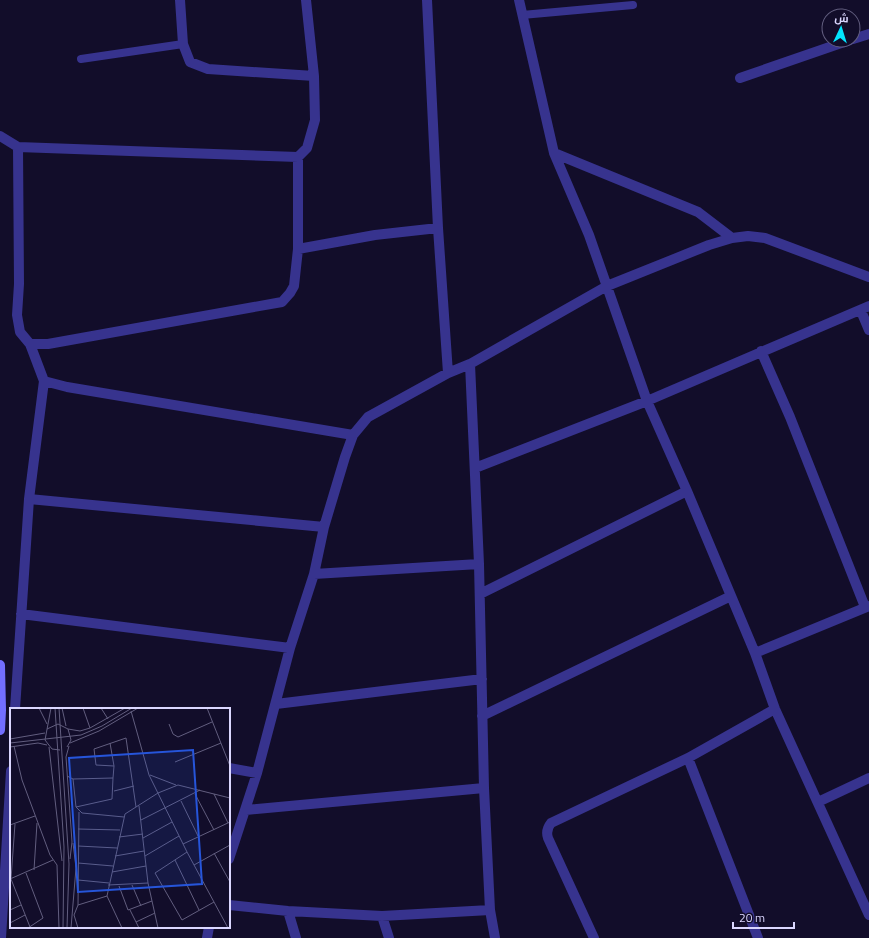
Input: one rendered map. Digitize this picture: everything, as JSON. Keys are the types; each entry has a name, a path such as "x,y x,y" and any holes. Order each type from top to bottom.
{"main road":[{"path":"0,665 0,730"}],"street":[{"path":"180,0 183,44 190,62 208,69 314,76"},
{"path":"30,344 48,344 282,302 290,293 294,286 298,249 298,157 307,148 315,120 314,76 306,0"},
{"path":"427,0 438,228 448,373"},
{"path":"519,0 554,153 588,235 647,401 687,491 755,653 775,709 869,915"},
{"path":"740,78 827,48"},
{"path":"0,136 18,147 298,157"},
{"path":"15,708 29,499 44,381 30,344 20,332 17,315 19,284 18,147"},
{"path":"554,153 698,212 732,238"},
{"path":"298,249 375,235 438,228"},
{"path":"230,856 257,773 290,648 314,574 324,527 345,457 353,435 368,417 448,373 470,364 607,286 709,245 732,238 748,236 765,238 869,276"},
{"path":"475,468 647,401 761,351 865,308 869,330"},
{"path":"755,653 867,606 790,417 761,351"},
{"path":"470,364 480,594 484,788 490,910 495,938"},
{"path":"44,381 66,387 353,435"},
{"path":"480,594 687,491"},
{"path":"29,499 324,527"},
{"path":"314,574 479,564"},
{"path":"482,716 731,596"},
{"path":"21,614 290,648"},
{"path":"276,704 482,679"},
{"path":"594,938 548,838 546,832 551,823 688,758 775,709"},
{"path":"688,758 758,938"},
{"path":"230,768 257,773"},
{"path":"818,802 869,778"},
{"path":"246,810 484,788"},
{"path":"1,938 8,853 10,798"},
{"path":"230,905 288,911 382,916 490,910"},
{"path":"288,911 296,938"},
{"path":"382,916 389,938"},
{"path":"207,938 210,928"}],"lane":[{"path":"522,15 633,5"},
{"path":"81,60 183,44"}]}
